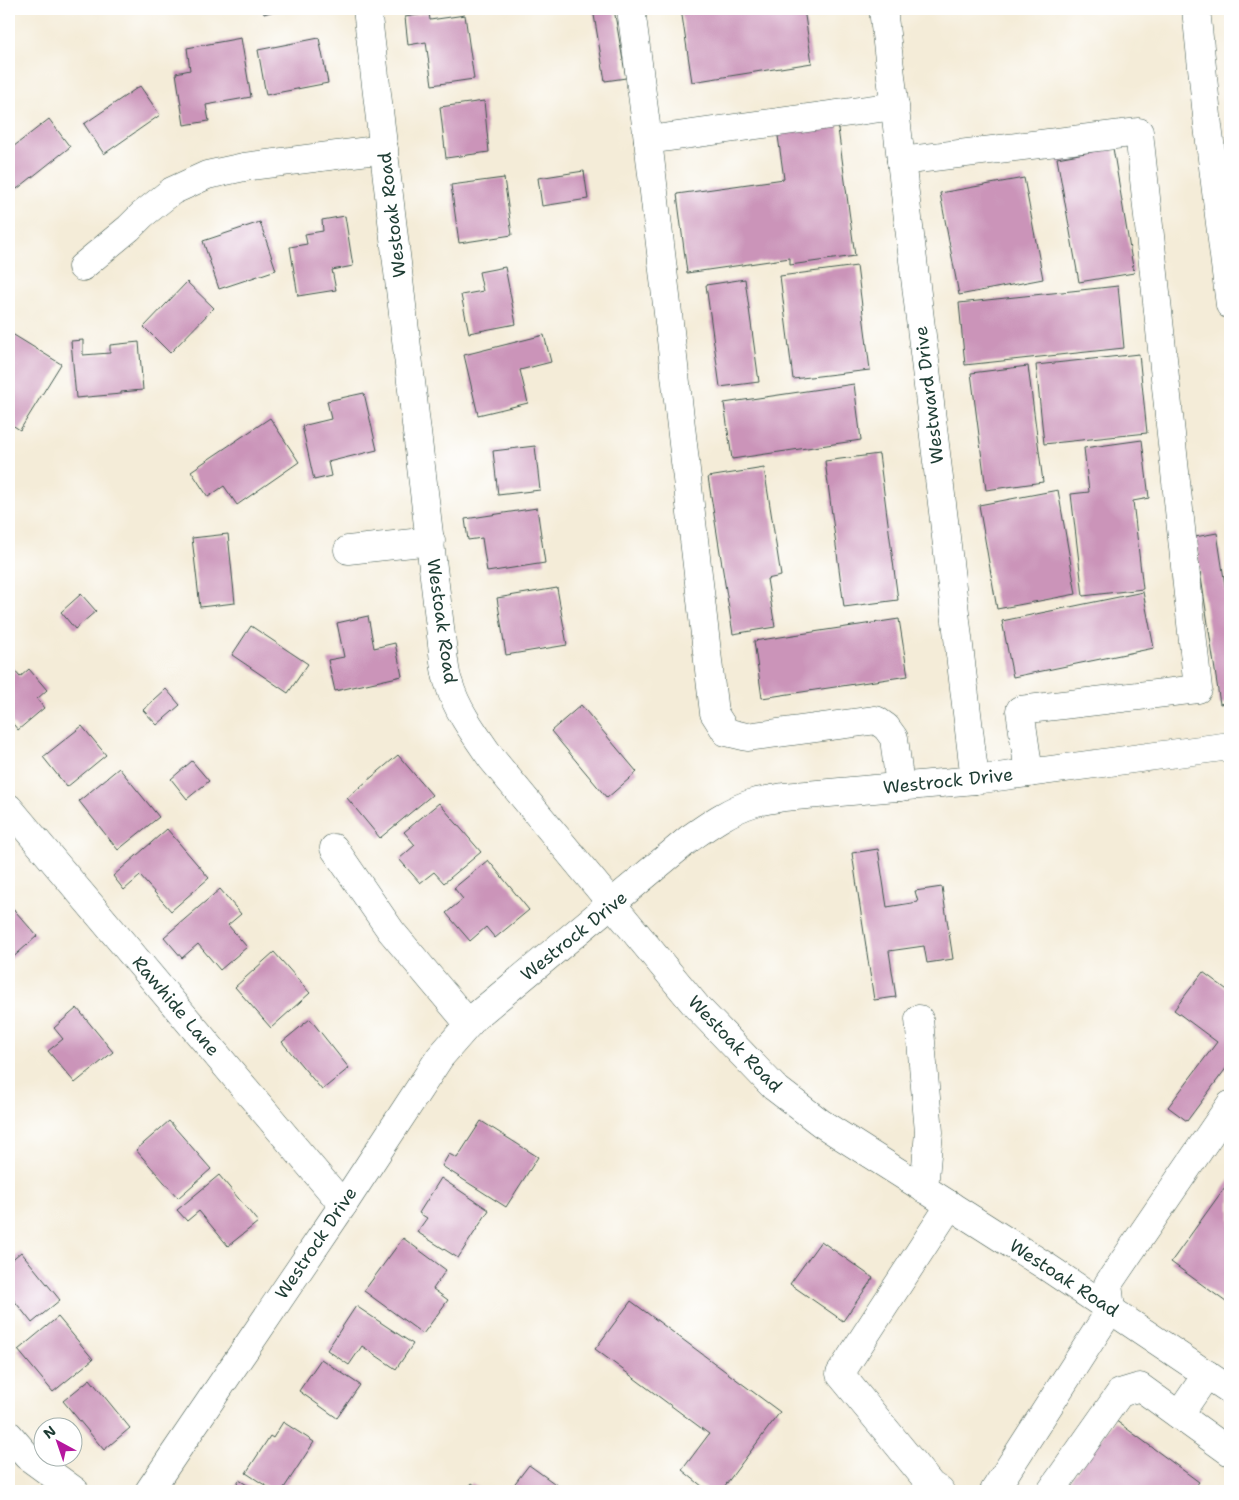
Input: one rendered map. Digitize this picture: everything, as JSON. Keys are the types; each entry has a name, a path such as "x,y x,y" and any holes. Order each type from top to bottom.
{"street":[{"name":"Westoak Road","path":"367,9 444,661 449,684 472,730 492,759 697,1007 774,1087 821,1123 1111,1309 1230,1390"},
{"path":"631,9 648,140 714,713 726,732 747,737 876,720 886,727 894,738 900,787"},
{"name":"Westward Drive","path":"884,9 975,780"},
{"path":"1196,9 1230,305"},
{"path":"648,140 895,106"},
{"path":"901,161 1139,132 1198,689 1020,710 1029,773"},
{"path":"82,267 172,191 198,179 244,167 384,149"},
{"name":"Westoak Road","path":"348,550 431,541"},
{"name":"Westrock Drive","path":"148,1491 440,1057 475,1017 696,835 730,813 753,803 784,797 975,780 1230,746"},
{"name":"Rawhide Lane","path":"10,811 342,1205"},
{"path":"334,848 391,931 469,1024"},
{"path":"919,1019 929,1132 924,1189"},
{"path":"994,1491 1111,1309 1108,1284 1230,1105"},
{"path":"940,1491 931,1485 840,1374 950,1205"},
{"path":"1179,1415 1207,1374"},
{"path":"1051,1491 1120,1392 1140,1387 1230,1452"},
{"path":"9,1436 27,1456 75,1491"}],"building":[{"path":"263,9 281,9 264,14"},
{"path":"593,9 614,9 626,78 605,81"},
{"path":"681,9 804,9 812,63 692,82"},
{"path":"429,13 430,20 465,15 474,79 432,85 426,42 408,45 405,17"},
{"path":"241,38 251,97 206,105 209,121 184,125 176,73 190,70 187,48"},
{"path":"319,38 328,83 266,95 258,50"},
{"path":"140,86 160,115 104,154 84,124"},
{"path":"484,101 489,152 446,158 440,107"},
{"path":"49,119 70,147 17,189 9,178 9,150"},
{"path":"837,121 855,256 790,265 790,258 687,273 677,194 784,179 777,129"},
{"path":"1113,148 1134,273 1079,282 1057,158"},
{"path":"584,171 588,199 542,206 538,178"},
{"path":"504,178 512,235 459,243 451,185"},
{"path":"1024,178 1043,279 959,295 940,193"},
{"path":"345,216 353,266 332,270 336,290 298,296 290,247 307,244 305,234 323,231 322,220"},
{"path":"260,222 276,270 219,289 203,241"},
{"path":"857,266 870,370 793,379 780,276"},
{"path":"505,267 516,324 469,333 461,295 483,291 479,272"},
{"path":"745,279 759,382 720,387 706,285"},
{"path":"187,282 214,308 170,353 144,327"},
{"path":"1118,286 1124,348 965,365 959,303"},
{"path":"9,332 61,364 20,430 9,423"},
{"path":"544,335 551,362 520,370 528,403 478,415 464,355"},
{"path":"83,340 83,355 110,353 110,345 139,342 143,390 76,398 71,341"},
{"path":"1139,354 1147,433 1044,444 1036,365"},
{"path":"1028,366 1043,482 986,490 971,373"},
{"path":"854,384 861,440 732,459 724,403"},
{"path":"364,393 377,450 328,462 331,476 314,480 302,426 331,419 327,401"},
{"path":"270,418 299,462 237,505 224,486 208,497 191,471"},
{"path":"1142,440 1149,498 1133,501 1143,589 1083,596 1071,494 1089,492 1084,448"},
{"path":"535,446 540,490 498,495 493,451"},
{"path":"879,454 898,600 844,607 825,461"},
{"path":"764,468 781,576 767,579 775,627 733,634 708,477"},
{"path":"1058,490 1076,594 997,609 979,505"},
{"path":"537,508 545,563 487,572 482,538 468,540 465,519"},
{"path":"1217,533 1230,618 1230,702 1220,704 1195,537"},
{"path":"228,534 235,603 200,607 192,538"},
{"path":"557,588 567,645 506,655 497,598"},
{"path":"1143,592 1154,648 1013,677 1002,621"},
{"path":"81,594 96,611 75,629 61,612"},
{"path":"368,616 374,648 395,643 402,676 335,691 328,660 344,657 337,623"},
{"path":"899,619 908,676 762,698 754,641"},
{"path":"251,626 308,664 288,693 232,655"},
{"path":"9,664 20,677 29,669 47,690 37,699 44,708 18,730 9,719"},
{"path":"166,689 180,705 157,725 143,710"},
{"path":"581,705 637,772 607,798 551,731"},
{"path":"82,726 106,755 67,787 43,757"},
{"path":"398,755 432,795 380,838 347,798"},
{"path":"192,761 209,781 187,799 171,779"},
{"path":"119,768 159,817 118,850 79,801"},
{"path":"439,803 481,852 444,883 434,872 420,883 399,859 415,845 404,832"},
{"path":"167,829 209,878 171,911 140,876 124,890 113,876"},
{"path":"878,849 887,907 918,902 915,891 942,887 953,959 927,963 924,946 889,951 896,997 874,1000 852,853"},
{"path":"488,860 529,910 495,938 486,927 470,941 446,913 463,899 454,888"},
{"path":"220,889 241,914 228,925 247,947 220,970 198,944 182,958 164,937"},
{"path":"9,904 37,936 9,961"},
{"path":"274,952 310,993 271,1028 235,987"},
{"path":"1203,972 1230,992 1230,1063 1187,1121 1168,1107 1217,1042 1174,1010"},
{"path":"77,1008 113,1052 75,1083 48,1051 63,1039 54,1028"},
{"path":"310,1019 349,1068 322,1090 282,1042"},
{"path":"169,1121 211,1169 178,1198 136,1150"},
{"path":"481,1121 538,1157 506,1207 442,1166 449,1154 457,1158"},
{"path":"219,1175 258,1222 228,1246 199,1211 187,1221 177,1210"},
{"path":"441,1178 489,1210 458,1258 417,1232 427,1218 419,1213"},
{"path":"1230,1180 1230,1305 1171,1262"},
{"path":"403,1238 446,1270 433,1289 448,1300 423,1334 364,1291"},
{"path":"821,1241 873,1278 843,1321 790,1284"},
{"path":"21,1252 60,1300 32,1323 9,1294 9,1262"},
{"path":"631,1301 780,1412 721,1491 708,1491 682,1470 709,1434 595,1349"},
{"path":"356,1306 413,1344 396,1369 362,1346 349,1365 327,1350"},
{"path":"58,1317 93,1359 53,1392 18,1350"},
{"path":"321,1359 360,1385 337,1418 299,1391"},
{"path":"90,1379 130,1428 104,1450 82,1424 82,1418 77,1418 63,1401"},
{"path":"1115,1420 1199,1482 1192,1491 1062,1491"},
{"path":"283,1422 314,1442 282,1491 274,1491 246,1473 270,1436 273,1438"},
{"path":"529,1465 565,1491 509,1491"},
{"path":"239,1480 257,1491 232,1491"},
{"path":"472,1483 483,1491 465,1491"}]}
